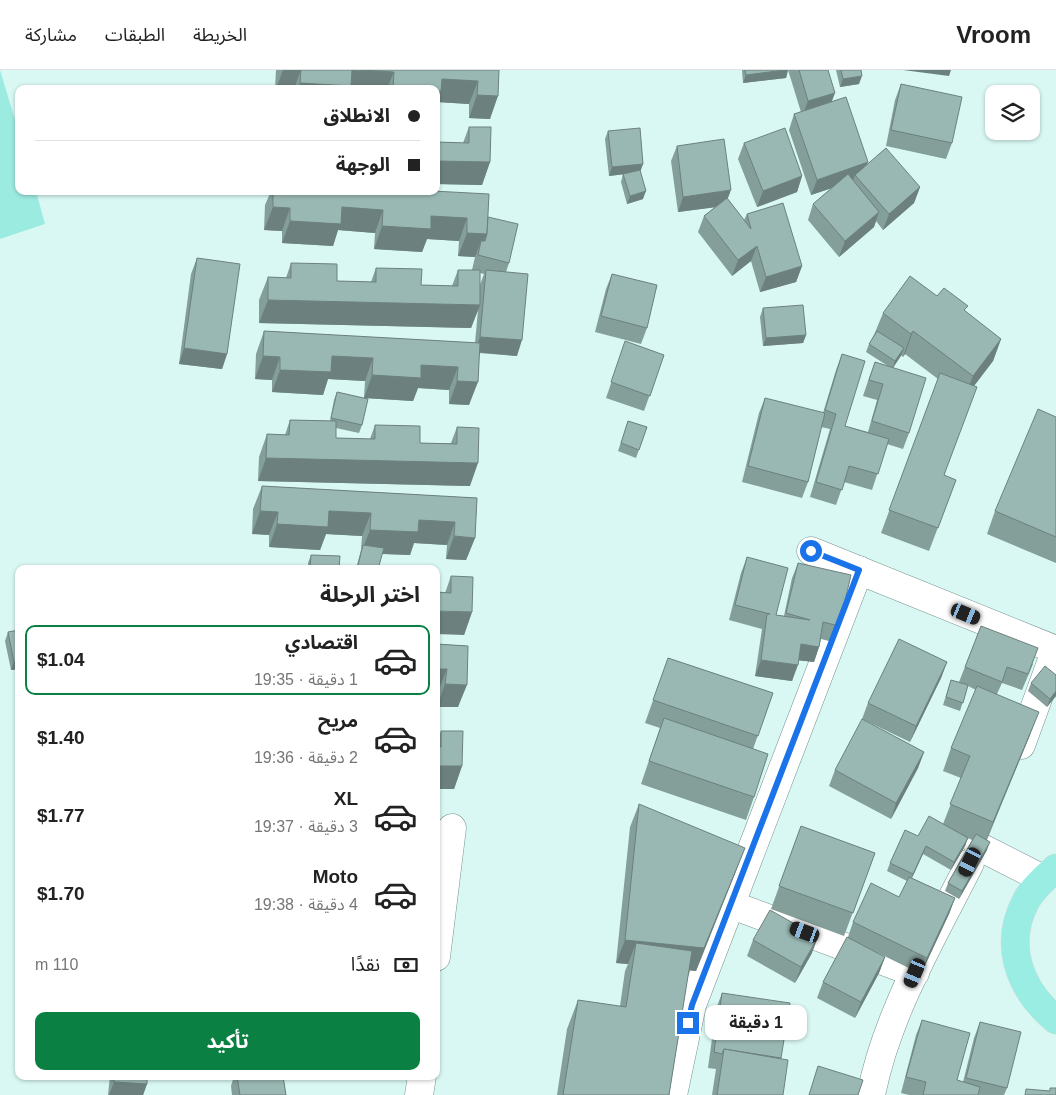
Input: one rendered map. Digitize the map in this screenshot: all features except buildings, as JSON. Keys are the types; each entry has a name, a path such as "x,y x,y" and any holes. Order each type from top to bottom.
{"main road":[{"path":"1050,873 1027,899 1017,928 1015,956 1027,987 1045,1010 1056,1020"}],"street":[{"path":"811,551 1056,650 1031,721 1012,766"},
{"path":"673,1095 692,1005 732,906 859,570"},
{"path":"871,1095 878,1061 915,973 990,819"},
{"path":"440,924 452,828"},
{"path":"978,846 1050,873"},
{"path":"732,906 915,973"},
{"path":"419,1095 421,1080"}],"shaded area":[{"path":"0,70 15,120 15,195 37,195 45,224 0,239"}],"route":[{"path":"688,1023 692,1005 732,906 859,570 811,551"}]}
